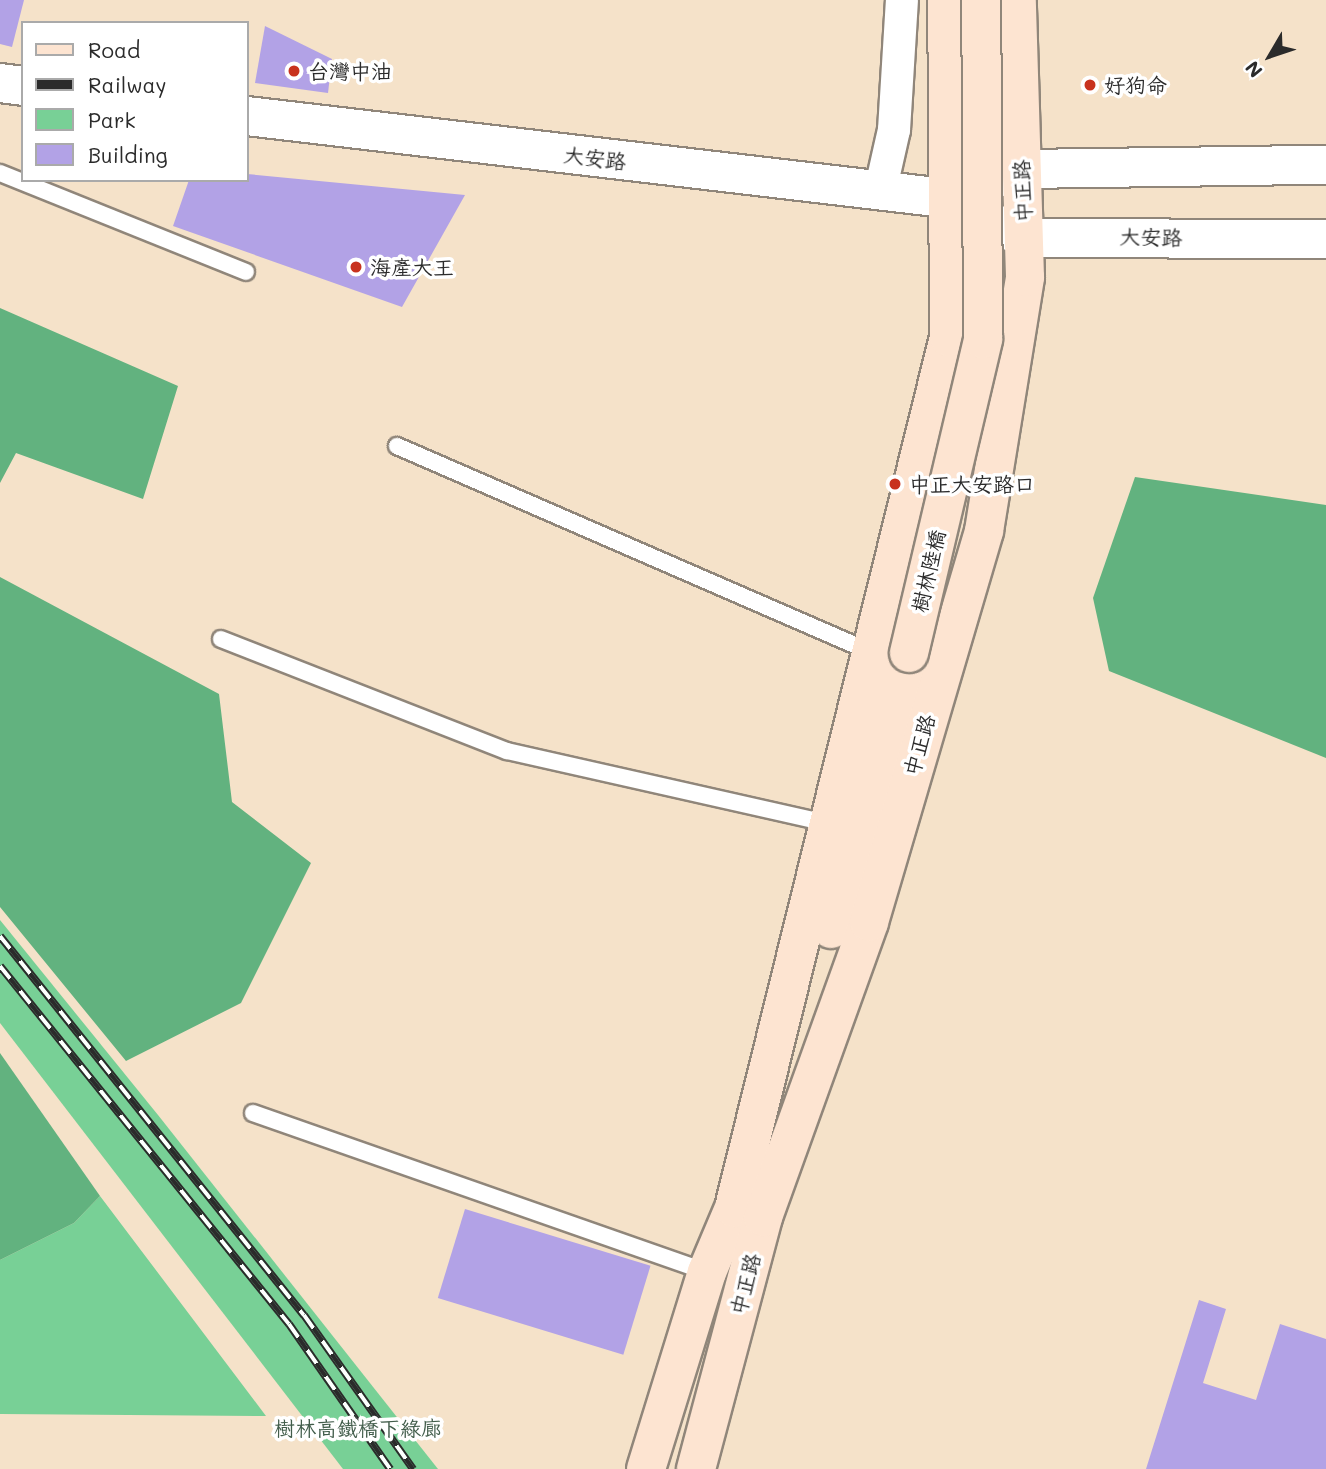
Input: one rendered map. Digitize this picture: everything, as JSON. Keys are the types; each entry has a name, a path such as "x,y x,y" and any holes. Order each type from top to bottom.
{"main road":[{"name":"中正路","path":"646,1469 707,1272 748,1213 869,922 984,531 1025,277 1017,0"},
{"name":"中正路","path":"696,1469 831,824 891,653 949,337 944,198 955,3"},
{"name":"樹林陸橋","path":"748,1213 797,1046 891,653 983,339 955,3"}],"street":[{"path":"880,192 894,130 902,0"},
{"path":"0,83 21,86"},
{"name":"大安路","path":"248,116 944,198 1024,238 1326,239"},
{"name":"大安路","path":"944,198 1022,169 1326,164"}],"lane":[{"path":"0,173 21,181"},
{"path":"22,182 246,272"},
{"path":"397,446 891,653"},
{"path":"221,639 507,751 831,824"},
{"path":"253,1113 707,1272"}],"green space":[{"path":"0,308 178,386 143,499 16,453 0,483"},
{"path":"1135,477 1326,505 1326,758 1109,671 1093,598"},
{"path":"0,577 219,694 232,802 311,863 241,1003 126,1061 0,907"},
{"name":"樹林高鐵橋下綠廊","path":"0,920 438,1469 343,1469 0,1023"},
{"path":"0,1053 100,1196 74,1223 0,1260"},
{"path":"100,1196 266,1416 0,1414 0,1260 74,1223"}],"building":[{"path":"0,0 24,0 12,47 0,44"},
{"name":"台灣中油","path":"265,26 332,59 328,93 255,83"},
{"name":"海產大王","path":"248,174 465,195 402,307 173,226 188,182 248,182"},
{"path":"465,1209 651,1266 623,1355 438,1298"},
{"path":"1199,1300 1226,1309 1203,1383 1256,1400 1280,1324 1326,1339 1326,1469 1146,1469"}],"railway":[{"path":"0,936 304,1315 413,1469"},
{"path":"0,966 289,1324 390,1469"}],"place":[{"name":"台灣中油","path":"294,71"},
{"name":"好狗命","path":"1090,85"},
{"name":"海產大王","path":"356,267"},
{"name":"中正大安路口","path":"895,484"}]}
